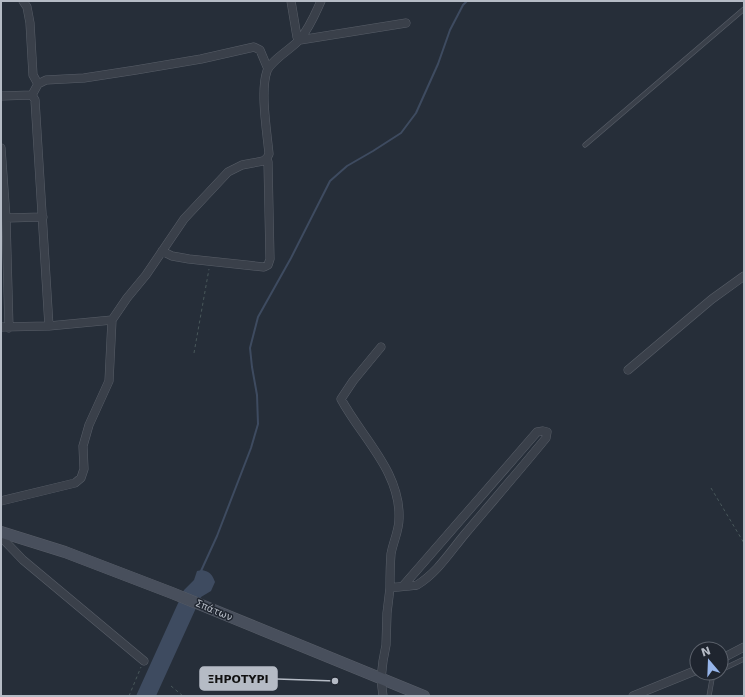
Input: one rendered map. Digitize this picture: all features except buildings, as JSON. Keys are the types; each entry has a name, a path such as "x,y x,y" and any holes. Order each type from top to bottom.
{"main road":[{"name":"Σπάτων","path":"1,532 65,552 172,593 424,696"}],"street":[{"path":"23,1 29,14 33,75 38,84"},
{"path":"291,1 297,37 300,40"},
{"path":"162,251 172,256 189,260 264,267 268,265 270,259 267,158 269,154 264,97 265,80 268,69 300,40 310,26 321,1"},
{"path":"300,40 406,23"},
{"path":"32,95 38,84 46,80 84,78 136,70 201,59 254,47 260,50 268,69"},
{"path":"1,96 32,95"},
{"path":"32,95 35,100 49,326"},
{"path":"1,148 6,218 5,327 49,326 112,320"},
{"path":"1,501 75,483 81,478 84,469 83,446 89,425 109,381 112,320 127,298 146,275 184,219 228,172 242,165 262,161 267,158"},
{"path":"6,218 43,217"},
{"path":"628,370 712,299 744,276"},
{"path":"381,347 353,381 341,399 350,416 379,457 394,484 399,500 399,520 391,554 386,645 380,679 383,696"},
{"path":"390,588 415,586 433,573 518,473 546,438 547,432 543,430 537,432 403,586"},
{"path":"1,537 23,560 144,661"},
{"path":"729,655 744,647"},
{"path":"633,696 689,673"}],"lane":[{"path":"585,146 744,9"},
{"path":"729,666 744,659"},
{"path":"709,696 712,681"}],"path":[{"path":"194,353 210,261"},
{"path":"711,488 744,543"},
{"path":"129,696 139,676 144,661"},
{"path":"171,686 183,696"}],"water":[{"path":"202,570 210,574 215,582 211,591 201,597 156,696 136,696 184,590 194,580 197,571"}],"waterway":[{"path":"201,571 217,536 251,448 258,424 257,395 250,348 258,317 291,258 330,181 347,166 401,133 416,113 438,64 450,30 463,5 467,1"}],"place":[{"name":"ΞΗΡΟΤΥΡΙ","path":"335,681"}]}
